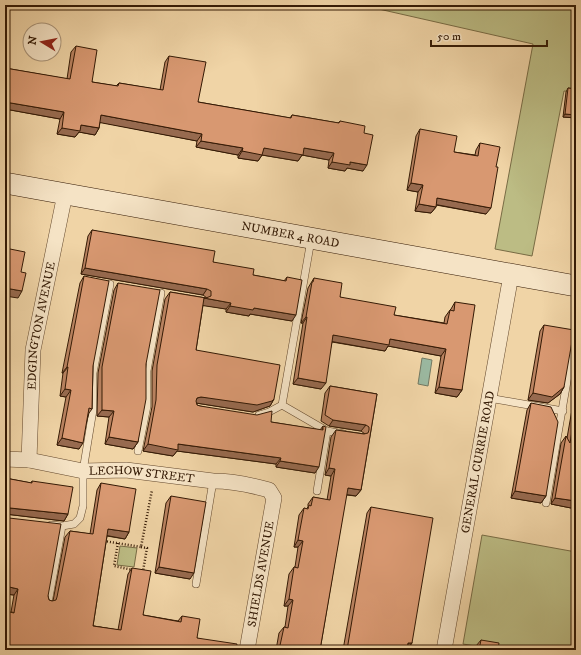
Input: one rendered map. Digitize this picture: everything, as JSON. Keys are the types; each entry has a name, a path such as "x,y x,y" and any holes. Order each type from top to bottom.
{"main road":[{"name":"NUMBER 4 ROAD","path":"5,184 576,286"}],"street":[{"name":"EDGINGTON AVENUE","path":"28,460 33,350 65,194"},
{"name":"GENERAL CURRIE ROAD","path":"444,650 511,275"},
{"name":"LECHOW STREET","path":"5,458 28,460 83,471 126,470 213,481 225,481 257,486 269,490 274,498"},
{"name":"SHIELDS AVENUE","path":"247,650 274,498"}],"lane":[{"path":"282,405 312,239"},
{"path":"41,524 62,526 74,524 80,518 84,506 83,471 93,410 93,373 110,284"},
{"path":"138,451 147,406 147,371 161,293"},
{"path":"546,503 575,335"},
{"path":"489,398 563,411"},
{"path":"253,417 282,405"},
{"path":"282,405 327,431 354,435"},
{"path":"317,491 327,431"},
{"path":"196,584 213,481"},
{"path":"48,603 62,526"}],"path":[{"path":"141,547 152,490"},
{"path":"97,540 118,543 147,548 143,571 114,566 118,543"}],"green space":[{"path":"361,5 576,5 576,92 564,91 532,256 495,249 533,44"},
{"path":"482,535 576,552 576,650 500,650 463,644"},
{"path":"120,546 137,548 134,567 117,565"}],"shaded area":[{"path":"422,358 432,360 428,386 418,384"}],"building":[{"path":"76,46 97,50 92,82 118,86 119,83 163,90 169,56 206,62 198,102 291,118 292,115 339,123 340,121 365,126 364,133 373,135 367,165 350,162 350,165 332,162 334,153 304,148 303,155 264,148 262,155 242,151 243,148 201,141 202,134 101,115 99,128 81,125 80,131 62,128 64,112 5,102 5,68 70,79"},
{"path":"568,88 576,89 576,115 565,114"},
{"path":"420,129 457,136 454,152 478,156 480,143 500,147 491,208 437,198 436,207 419,204 423,185 411,183"},
{"path":"92,230 215,251 213,262 254,269 253,275 286,281 287,277 302,280 296,315 254,308 253,310 230,306 231,303 204,298 196,350 280,365 274,399 272,401 257,405 201,397 197,398 196,401 197,405 200,406 257,415 272,411 271,422 323,430 323,426 326,427 319,467 280,461 281,458 178,444 178,450 148,444 156,400 157,365 170,292 206,298 211,296 211,291 207,289 85,268"},
{"path":"5,248 25,252 21,272 26,273 22,291 5,288"},
{"path":"84,276 109,281 93,366 92,409 89,408 83,443 62,438 71,390 65,389 67,367"},
{"path":"314,278 342,283 340,297 396,307 394,315 447,324 450,310 454,311 455,302 475,305 462,390 439,387 446,349 390,339 389,345 333,335 326,383 298,378 306,317"},
{"path":"118,283 160,290 146,364 146,399 138,442 109,437 114,411 102,410 102,367"},
{"path":"544,325 574,330 564,387 552,397 533,393"},
{"path":"330,386 377,394 361,490 348,488 320,650 279,650 284,627 288,628 293,600 289,599 294,567 298,568 303,541 298,540 304,508 308,509 309,505 311,506 313,497 330,500 335,469 329,468 336,430 364,434 368,433 369,430 369,427 366,425 333,420 325,415"},
{"path":"531,403 551,407 558,422 546,496 515,491"},
{"path":"576,407 576,501 555,498 566,436 570,443"},
{"path":"5,478 32,483 32,481 73,487 68,514 10,508 7,508 5,511"},
{"path":"101,483 136,489 129,532 108,529 93,626 121,630 132,568 151,571 143,615 181,622 182,616 200,619 197,638 237,644 236,650 27,650 5,646 5,611 14,613 18,589 5,586 5,515 9,518 61,524 48,596 49,600 52,601 56,600 57,597 70,531 93,534"},
{"path":"171,496 206,502 194,573 159,567"},
{"path":"371,507 433,518 412,643 408,643 407,650 347,650"},
{"path":"481,640 499,643 498,650 479,650"}]}
